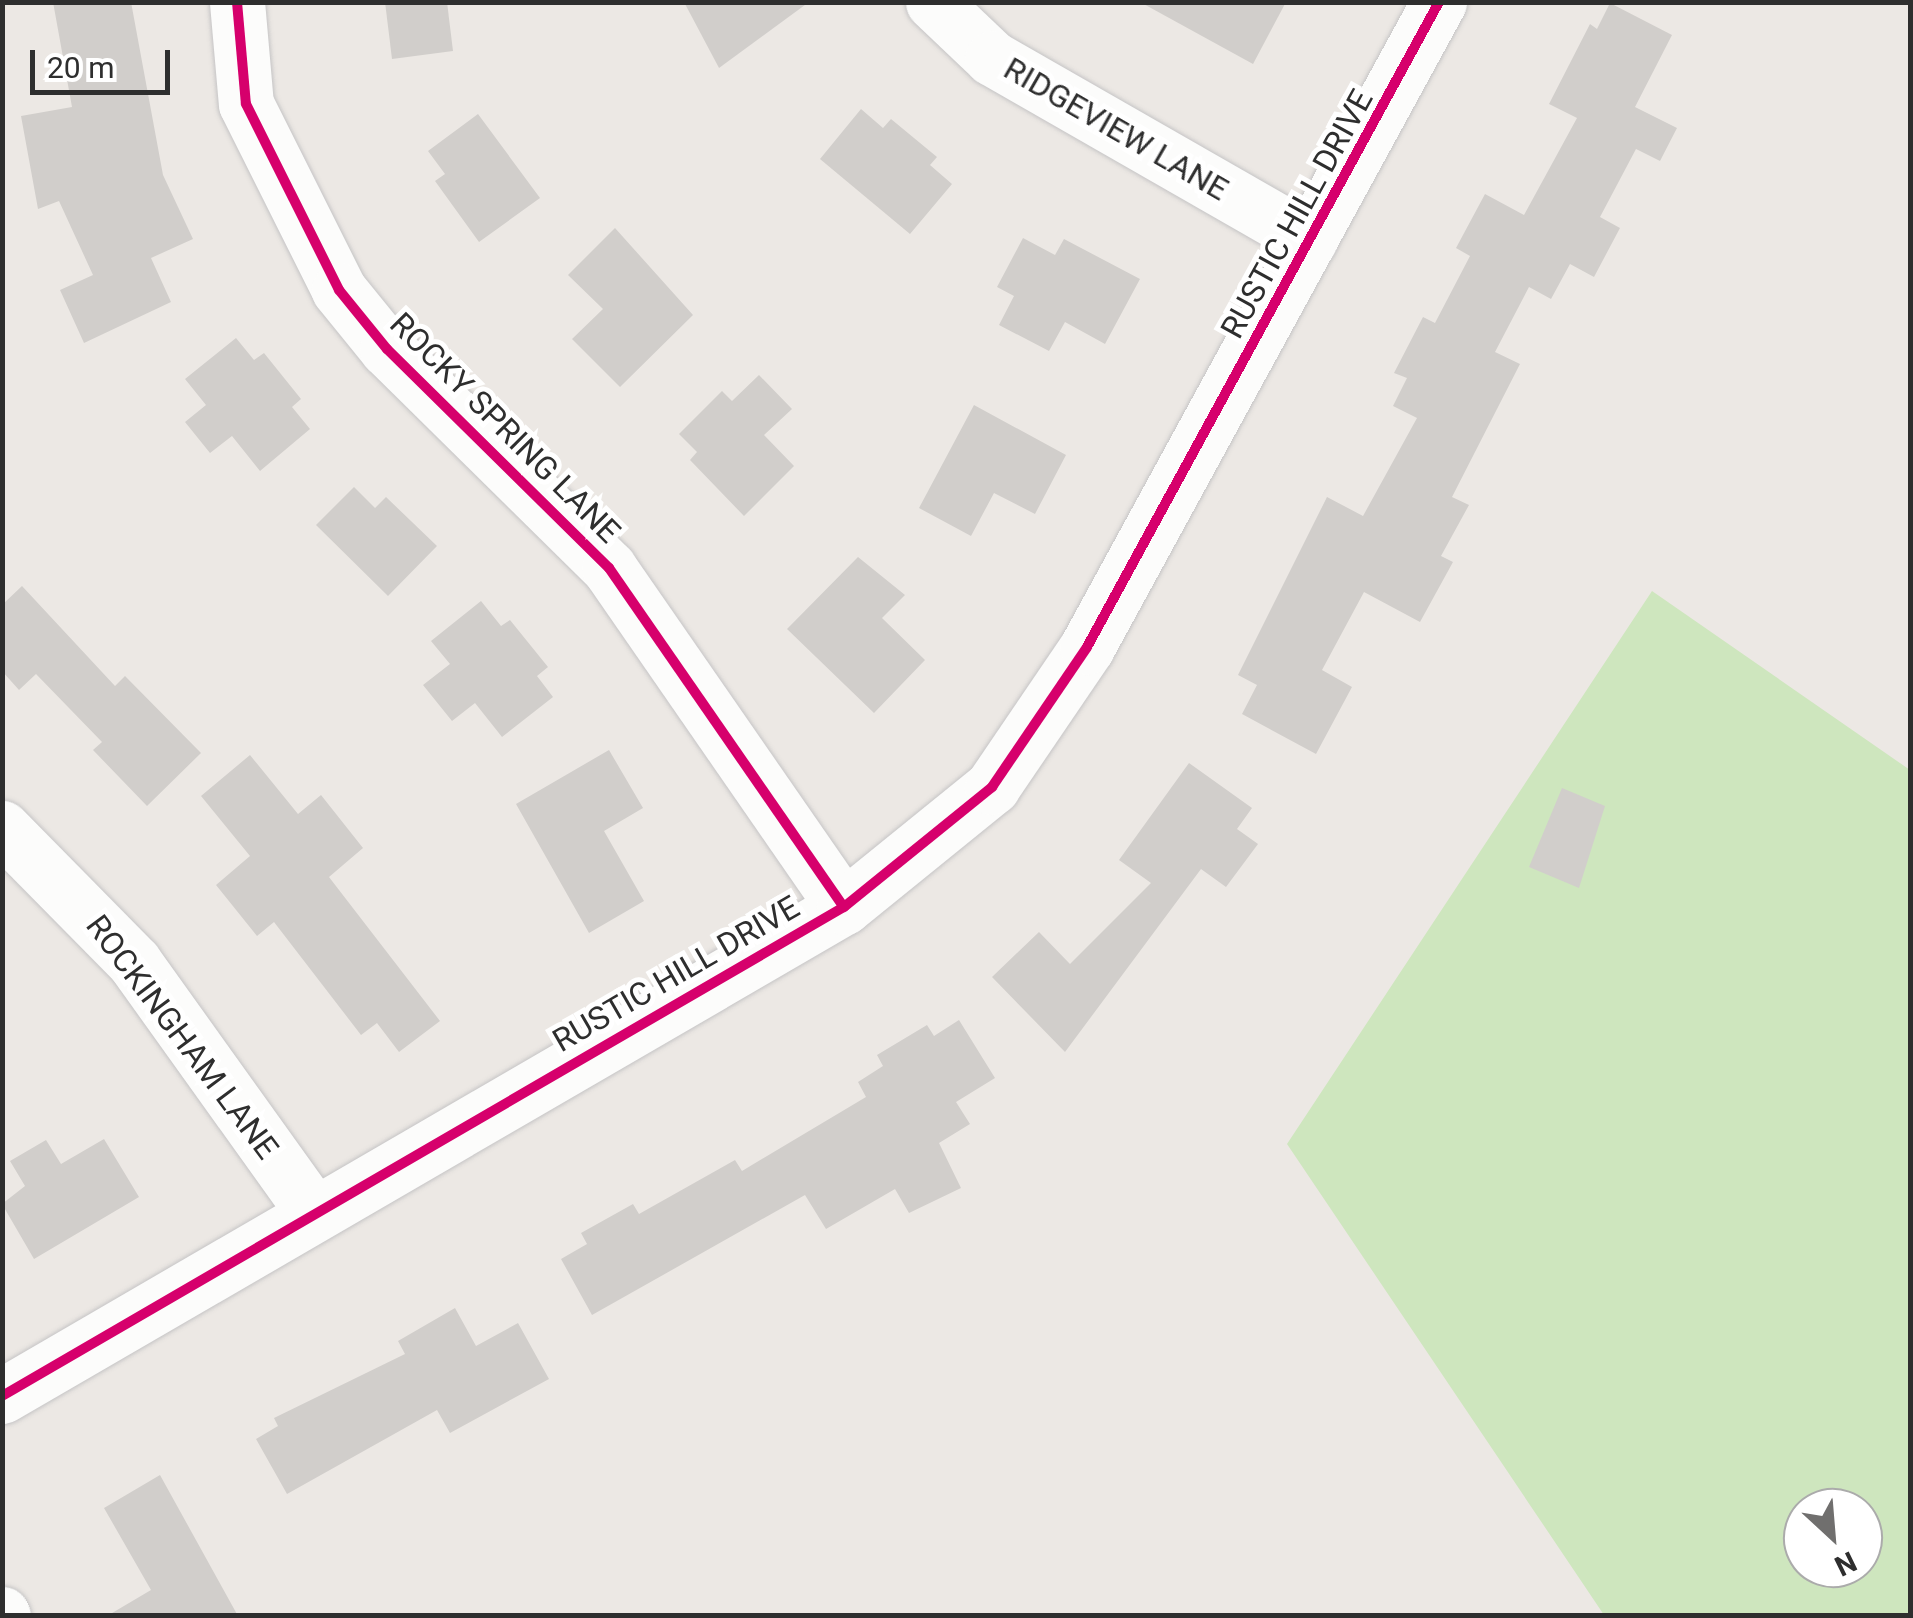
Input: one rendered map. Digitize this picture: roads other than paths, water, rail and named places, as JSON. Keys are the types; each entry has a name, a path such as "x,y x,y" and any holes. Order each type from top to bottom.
{"street":[{"name":"ROCKY SPRING LANE","path":"237,2 246,104 339,290 387,349 609,568 844,906"},
{"name":"RIDGEVIEW LANE","path":"932,2 992,58 1310,240"},
{"name":"RUSTIC HILL DRIVE","path":"2,1396 312,1211 844,906 935,840 992,787 1040,726 1439,2"},
{"name":"ROCKINGHAM LANE","path":"2,828 134,962 312,1211"}]}
